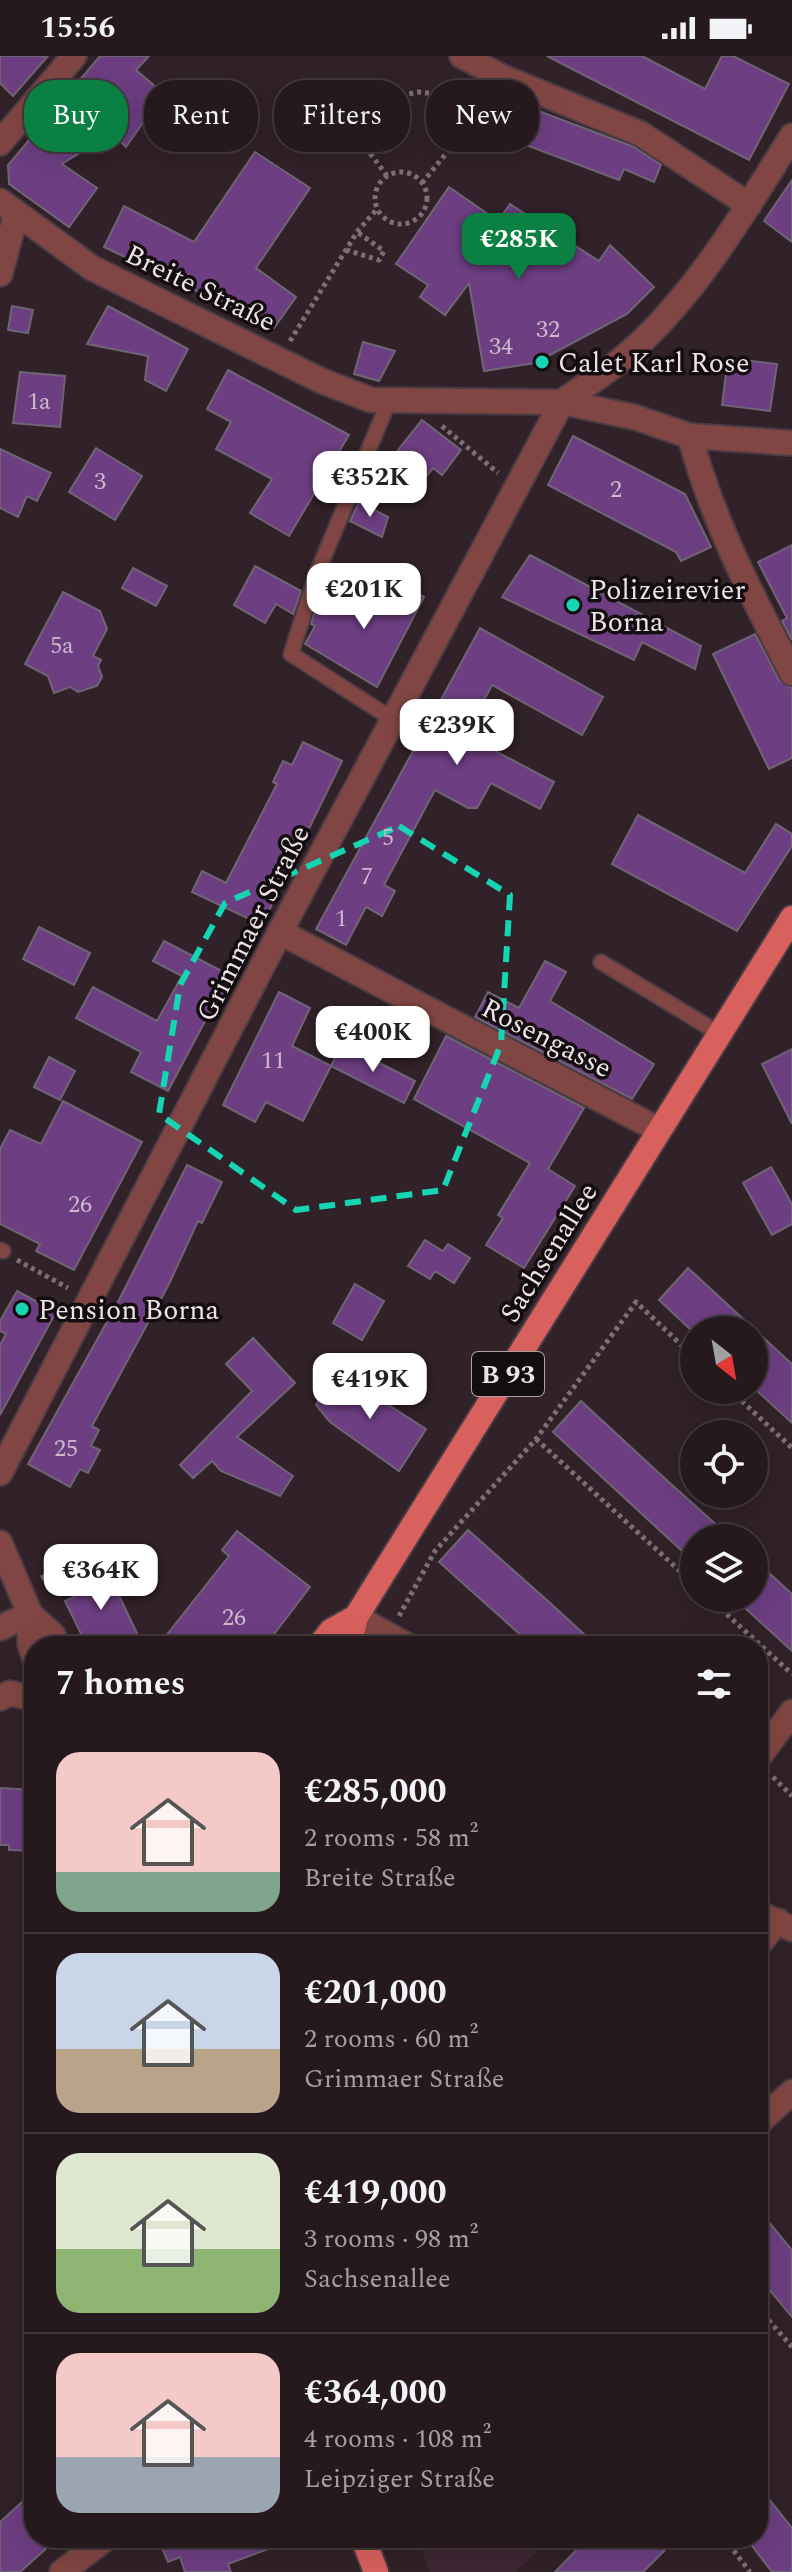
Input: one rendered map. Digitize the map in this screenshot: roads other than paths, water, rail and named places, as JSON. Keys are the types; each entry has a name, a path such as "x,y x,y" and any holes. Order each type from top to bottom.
{"main road":[{"name":"Sachsenallee","path":"351,1636 356,1617 792,918"},
{"name":"Sachsenallee","path":"327,1636 356,1617"},
{"path":"367,2548 376,2572"}],"street":[{"path":"0,143 74,56"},
{"path":"462,56 507,66 641,134 749,205"},
{"path":"562,402 619,362 686,293 749,205 792,136"},
{"path":"0,274 8,208"},
{"name":"Breite Straße","path":"8,208 92,268 359,396 401,401 562,402 634,417 690,436 792,443"},
{"name":"Grimmaer Straße","path":"0,1473 280,932 514,487 562,402"},
{"path":"690,436 701,478 737,567 792,673"},
{"name":"Rosengasse","path":"280,932 659,1130"},
{"path":"0,1543 30,1614 30,1636"},
{"path":"0,1628 30,1614"},
{"path":"30,1614 53,1636"},
{"path":"356,1617 391,1636"},
{"path":"0,1698 10,1693 24,1696"},
{"path":"768,1744 792,1712"},
{"path":"768,2114 792,2092"},
{"path":"62,2572 93,2548"}],"lane":[{"path":"392,719 291,654 317,573 401,401"},
{"path":"601,962 720,1034"}],"place":[{"name":"Calet Karl Rose","path":"542,362"},
{"name":"Polizeirevier Borna","path":"573,605"},
{"name":"Pension Borna","path":"22,1309"}]}
